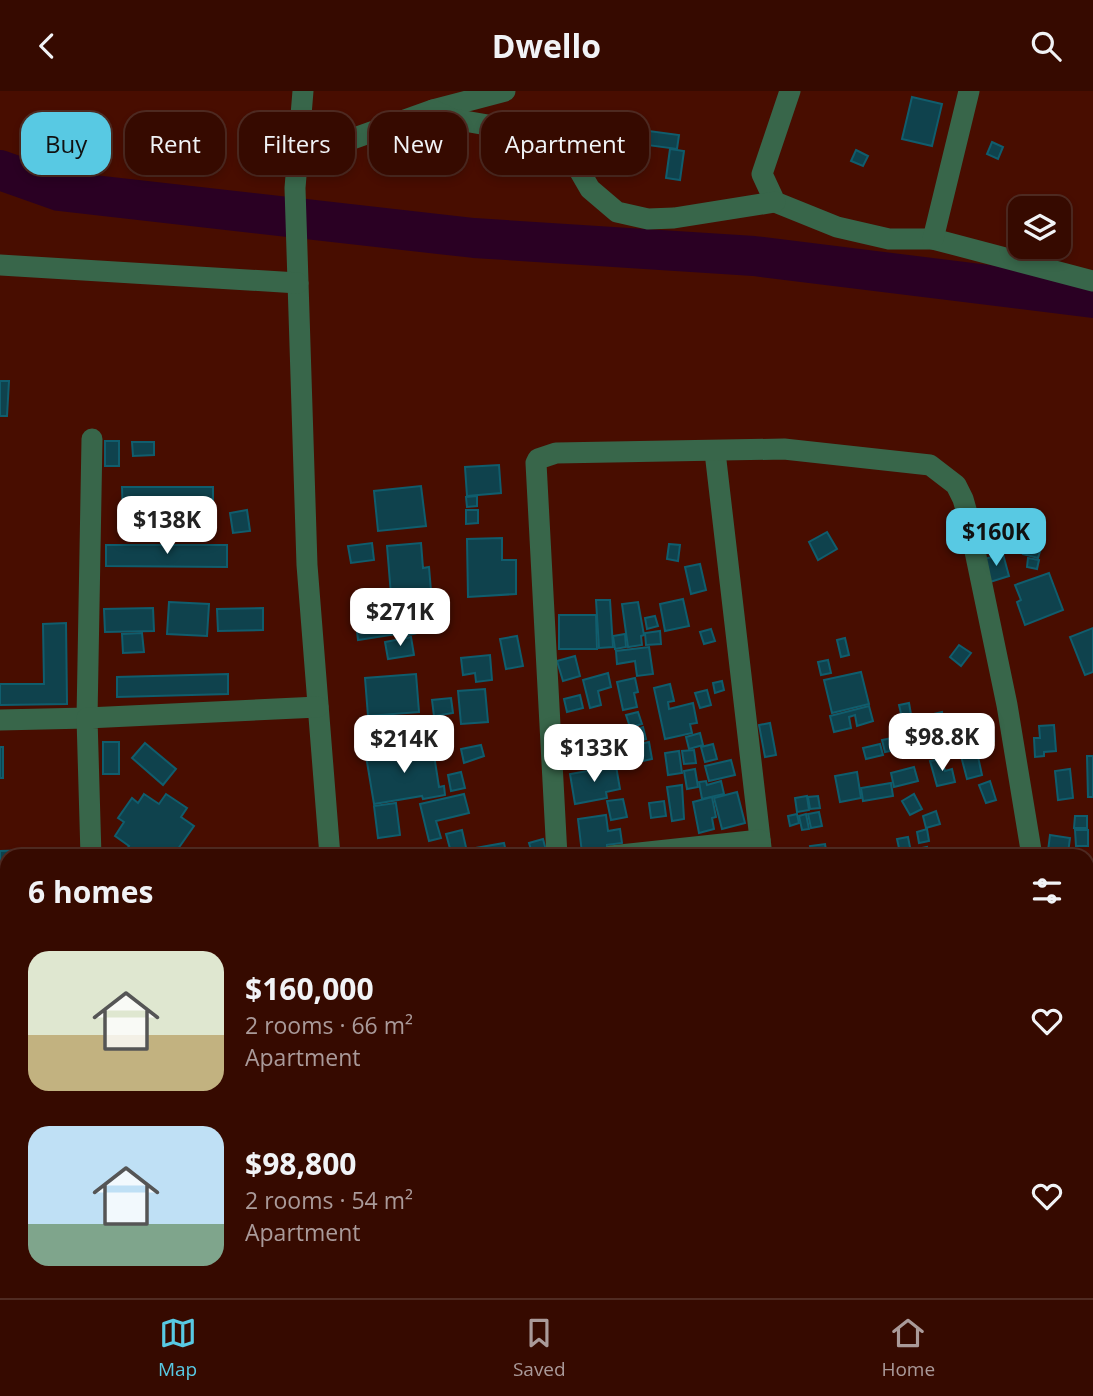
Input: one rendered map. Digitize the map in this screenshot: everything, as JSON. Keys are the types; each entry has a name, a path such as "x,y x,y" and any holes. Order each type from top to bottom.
{"street":[{"path":"302,112 303,91"},
{"path":"355,138 433,110 505,91"},
{"path":"775,202 762,174 790,91"},
{"path":"933,239 969,91"},
{"path":"433,110 453,119 533,133 552,141 579,170 590,189 617,212 648,219 674,218 775,202 837,227 889,239 933,239 1093,281"},
{"path":"297,175 307,565 329,849"},
{"path":"0,265 298,274"},
{"path":"91,849 87,718 92,439"},
{"path":"557,849 536,463 541,457 556,453 783,449 930,465 956,485 964,499 1002,677 1031,849"},
{"path":"716,452 761,848 742,849"},
{"path":"0,720 318,707"}],"building":[{"path":"912,97 942,104 932,146 902,139"},
{"path":"649,131 679,135 677,149 649,145"},
{"path":"992,142 1003,147 998,159 987,154"},
{"path":"670,149 684,151 680,180 666,178"},
{"path":"856,150 868,156 863,166 851,161"},
{"path":"0,381 9,381 7,416 0,416"},
{"path":"105,441 119,441 119,466 105,466"},
{"path":"132,442 154,442 154,455 133,456"},
{"path":"499,465 501,493 467,496 465,467"},
{"path":"421,486 426,526 378,531 374,491"},
{"path":"122,487 213,487 213,506 140,507 140,521 123,521"},
{"path":"477,496 477,506 467,507 466,497"},
{"path":"247,510 250,531 233,533 230,513"},
{"path":"466,510 478,510 478,523 466,524"},
{"path":"827,532 837,549 818,560 809,542"},
{"path":"502,538 502,560 516,560 516,594 468,597 467,539"},
{"path":"1027,540 1042,545 1038,558 1023,554"},
{"path":"372,543 374,560 351,563 348,546"},
{"path":"421,543 423,568 429,567 431,591 391,595 387,546"},
{"path":"669,544 680,545 678,561 667,559"},
{"path":"106,545 227,545 227,567 106,566"},
{"path":"1003,554 1009,576 990,582 984,559"},
{"path":"1028,558 1039,560 1037,569 1027,567"},
{"path":"700,564 706,590 691,594 685,567"},
{"path":"1049,573 1063,610 1025,625 1017,602 1021,600 1015,585"},
{"path":"683,599 689,626 665,631 660,604"},
{"path":"596,600 610,600 613,647 599,648"},
{"path":"169,602 209,604 207,636 167,634"},
{"path":"404,602 407,615 397,616 395,604"},
{"path":"638,602 644,635 641,636 642,645 628,647 622,604"},
{"path":"153,608 154,631 105,632 104,609"},
{"path":"263,608 263,630 218,631 217,609"},
{"path":"394,608 397,634 358,640 355,613"},
{"path":"422,614 425,631 405,636 401,618"},
{"path":"559,615 596,615 597,649 559,649"},
{"path":"655,616 658,626 647,629 645,618"},
{"path":"66,623 67,704 0,705 0,684 44,684 43,624"},
{"path":"1093,628 1093,672 1085,675 1070,637"},
{"path":"711,629 715,641 704,644 700,632"},
{"path":"660,631 661,644 646,645 645,633"},
{"path":"142,633 144,652 123,653 122,634"},
{"path":"625,634 626,647 615,649 613,636"},
{"path":"517,636 523,666 506,669 500,639"},
{"path":"411,637 414,655 388,659 385,642"},
{"path":"845,638 849,655 841,657 837,640"},
{"path":"959,645 971,653 961,666 950,657"},
{"path":"649,647 653,674 637,676 635,661 617,664 616,651"},
{"path":"490,655 492,680 476,682 475,673 463,675 461,658"},
{"path":"575,656 580,676 563,681 557,661"},
{"path":"828,660 831,673 821,675 818,662"},
{"path":"861,672 869,704 832,713 824,680"},
{"path":"608,673 611,687 598,691 601,705 590,708 583,680"},
{"path":"228,674 228,694 117,697 117,677"},
{"path":"416,674 419,712 368,716 365,678"},
{"path":"635,678 637,707 623,710 617,682"},
{"path":"722,681 724,690 715,693 713,683"},
{"path":"670,684 674,701 668,702 669,709 693,703 697,723 690,724 692,733 665,739 654,688"},
{"path":"485,689 488,722 461,724 458,691"},
{"path":"707,690 711,705 700,708 695,693"},
{"path":"580,695 583,708 567,712 564,699"},
{"path":"451,698 453,713 434,716 432,700"},
{"path":"909,703 912,720 903,722 899,705"},
{"path":"869,706 873,721 857,726 855,715 849,717 851,728 834,732 830,716"},
{"path":"638,712 642,724 630,727 626,715"},
{"path":"942,712 945,728 934,731 936,742 922,745 917,718"},
{"path":"770,723 776,755 765,757 759,725"},
{"path":"1054,725 1056,751 1044,752 1044,756 1035,757 1034,738 1040,738 1039,726"},
{"path":"992,726 994,741 982,743 979,728"},
{"path":"643,727 646,739 624,745 621,735"},
{"path":"963,727 976,727 978,745 965,746"},
{"path":"700,733 703,745 689,749 686,737"},
{"path":"902,736 905,748 885,752 882,740"},
{"path":"103,742 119,742 119,774 103,774"},
{"path":"432,742 439,787 444,786 445,795 374,804 366,756 402,750 404,757 419,754 417,745"},
{"path":"649,742 652,759 638,762 635,745"},
{"path":"145,743 176,769 163,785 132,758"},
{"path":"713,744 717,759 705,762 701,747"},
{"path":"880,744 883,755 866,759 863,748"},
{"path":"481,745 484,756 464,763 461,749"},
{"path":"0,747 3,747 3,778 0,778"},
{"path":"694,750 696,763 684,764 682,751"},
{"path":"679,751 682,773 668,775 665,753"},
{"path":"977,752 982,775 967,779 961,756"},
{"path":"1087,756 1093,756 1093,797 1088,797"},
{"path":"942,759 945,771 952,769 955,782 937,786 930,761"},
{"path":"731,760 735,775 709,781 705,766"},
{"path":"616,766 620,789 606,792 607,798 575,804 570,774"},
{"path":"914,767 918,781 894,787 891,773"},
{"path":"695,769 698,787 687,789 684,771"},
{"path":"1070,769 1073,798 1058,800 1055,771"},
{"path":"461,772 465,788 451,791 448,775"},
{"path":"857,772 861,798 840,802 835,776"},
{"path":"706,781 707,785 721,781 724,794 702,799 699,782"},
{"path":"990,781 996,800 986,803 979,785"},
{"path":"891,783 893,796 863,801 861,788"},
{"path":"682,785 684,819 672,821 667,787"},
{"path":"737,792 745,823 722,829 714,798"},
{"path":"144,794 159,804 166,794 187,808 181,817 194,826 178,849 127,849 129,846 115,836 124,822 118,818 132,798 138,803"},
{"path":"464,794 469,813 436,821 441,838 429,841 420,804"},
{"path":"914,794 922,809 910,815 902,801"},
{"path":"807,796 809,810 797,812 795,798"},
{"path":"818,796 820,808 810,809 808,797"},
{"path":"712,797 716,817 712,818 714,829 699,833 693,802"},
{"path":"623,799 627,817 611,820 607,801"},
{"path":"664,801 666,816 651,818 649,803"},
{"path":"396,803 400,835 378,838 374,806"},
{"path":"936,811 940,824 926,828 923,816"},
{"path":"819,812 822,826 811,828 808,814"},
{"path":"797,814 799,823 790,826 788,816"},
{"path":"806,814 809,829 802,830 799,816"},
{"path":"606,815 608,831 620,829 622,843 607,845 607,849 582,849 578,819"},
{"path":"1075,816 1087,816 1087,828 1074,828"},
{"path":"927,829 929,841 919,843 917,832"},
{"path":"462,830 466,849 450,849 446,834"},
{"path":"1075,830 1088,830 1088,846 1076,846"},
{"path":"1050,835 1070,838 1069,849 1048,849"},
{"path":"908,837 910,849 899,849 897,839"},
{"path":"543,839 546,849 531,849 529,843"},
{"path":"504,843 505,849 475,849"},
{"path":"825,844 826,849 811,849 810,846"}],"waterway":[{"path":"0,170 59,191 474,238 754,256 1093,298"}]}
